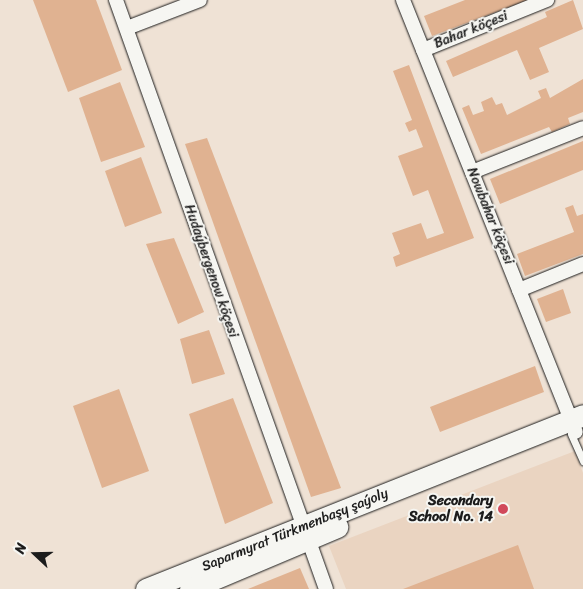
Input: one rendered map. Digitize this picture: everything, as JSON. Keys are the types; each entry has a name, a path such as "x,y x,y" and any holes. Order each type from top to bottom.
{"main road":[{"name":"Saparmyrat Türkmenbaşy şaýoly","path":"146,589 304,534 577,426"},
{"name":"Saparmyrat Türkmenbaşy şaýoly","path":"190,589 304,534"}],"street":[{"name":"Hudaýbergenow köçesi","path":"116,0 304,534 326,589"},
{"path":"127,28 200,0"},
{"name":"Nowbahar köçesi","path":"403,0 519,290 577,426"},
{"name":"Bahar köçesi","path":"423,50 547,0"},
{"path":"472,172 583,128"},
{"path":"519,290 583,264"}],"lane":[{"path":"577,426 583,461"}],"shaded area":[{"name":"Secondary School No. 14","path":"575,451 583,473 583,589 346,589 329,546"}],"building":[{"path":"33,0 96,0 122,70 68,92"},
{"path":"465,0 528,0 432,36 424,16"},
{"path":"573,0 583,29 539,48 549,72 530,80 517,50 453,77 446,61 547,17 545,12"},
{"path":"409,65 474,238 396,267 393,257 400,254 392,233 421,223 427,239 444,233 428,190 413,196 398,156 423,147 416,129 409,132 405,123 412,120 393,71"},
{"path":"583,79 583,112 568,118 570,124 552,132 549,127 481,154 462,108 469,105 473,115 484,111 481,102 492,97 496,105 502,103 507,115 541,98 538,91 546,88 550,98"},
{"path":"120,82 145,147 101,162 79,98"},
{"path":"207,138 341,488 311,497 185,144"},
{"path":"583,141 583,170 500,204 490,179"},
{"path":"141,157 162,213 125,227 105,171"},
{"path":"573,205 577,216 583,214 583,254 525,276 517,254 574,232 565,208"},
{"path":"174,238 204,312 178,324 146,244"},
{"path":"563,289 571,313 546,322 537,299"},
{"path":"209,330 225,374 192,384 180,339"},
{"path":"535,366 544,392 440,432 430,407"},
{"path":"119,389 149,471 102,488 73,406"},
{"path":"233,398 273,503 225,524 189,414"},
{"path":"518,545 534,589 403,589"},
{"path":"300,568 309,589 248,589"}],"place":[{"name":"Secondary School No. 14","path":"503,509"}]}
